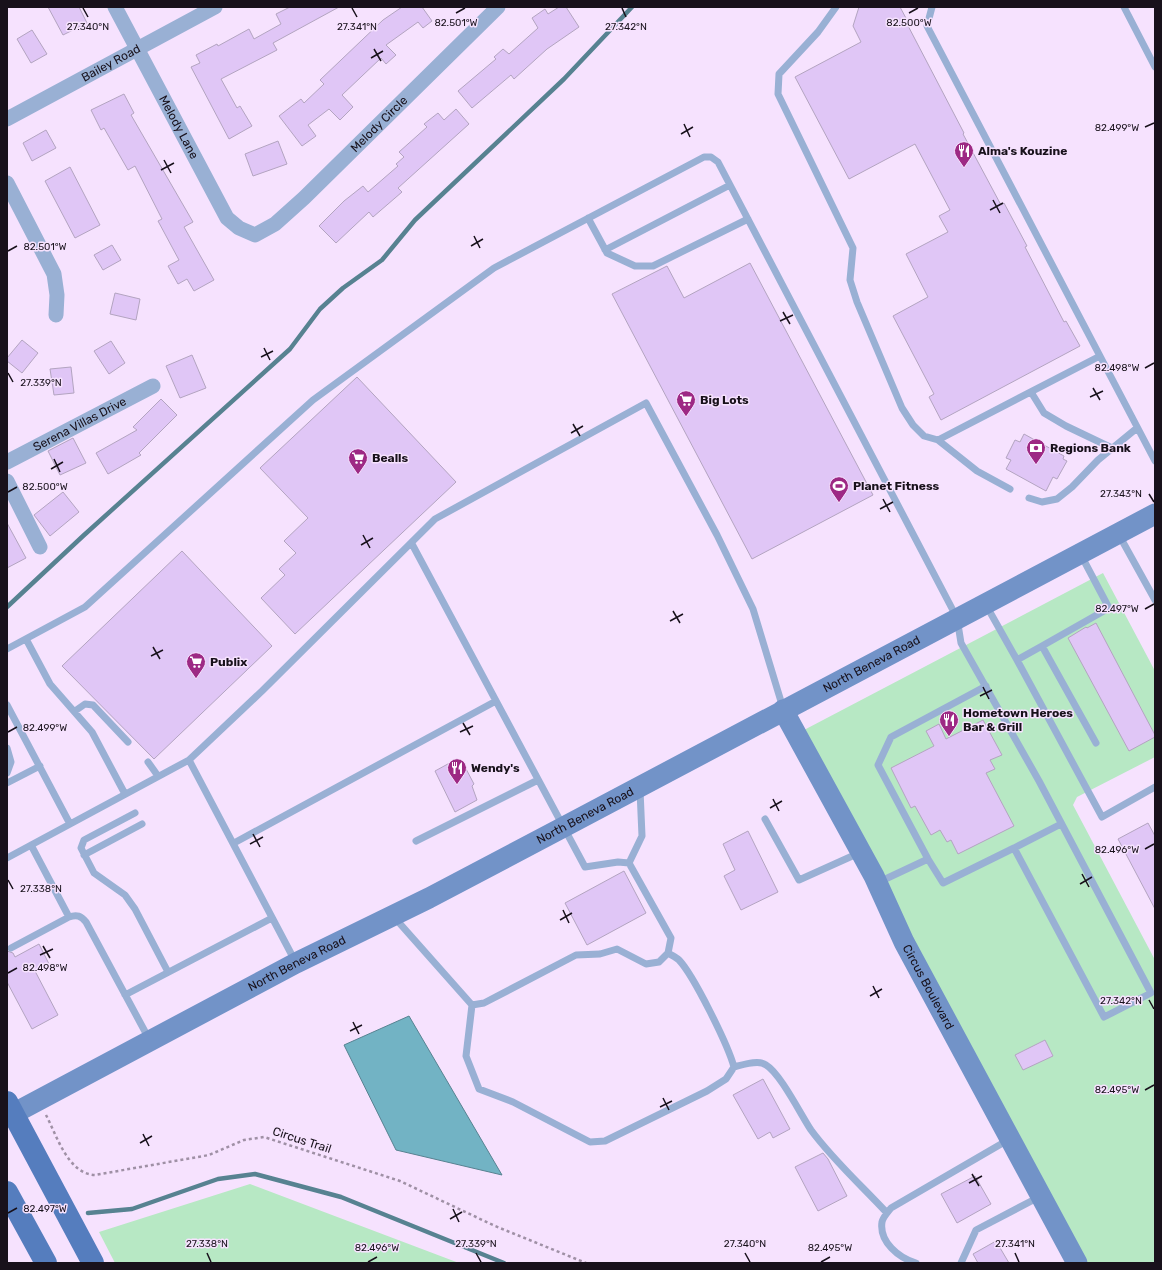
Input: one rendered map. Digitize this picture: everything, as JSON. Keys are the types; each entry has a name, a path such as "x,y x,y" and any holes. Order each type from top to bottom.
{"main road":[{"name":"North Beneva Road","path":"9,1111 38,1101 296,963 393,916 563,828 1155,514"},
{"name":"Circus Boulevard","path":"783,710 877,883 904,942 1077,1263"},
{"path":"9,1111 92,1263"},
{"path":"7,1192 46,1263"}],"street":[{"name":"Melody Lane","path":"115,7 227,218 239,228 255,235"},
{"name":"Bailey Road","path":"7,119 215,7"},
{"name":"Melody Circle","path":"255,235 275,224 304,198 498,7"},
{"path":"7,183 54,274 57,295 56,315"},
{"name":"Serena Villas Drive","path":"7,462 153,386"},
{"path":"7,481 40,547"}],"lane":[{"path":"836,7 818,32 779,74 778,94 853,248 850,280 902,408 912,425 924,436 938,440 977,471 1010,488"},
{"path":"932,7 927,26 1155,461"},
{"path":"1124,7 1155,67"},
{"path":"7,649 85,607 313,400 494,268 704,157 711,157 718,162 957,618 961,642 1061,824 1151,993 1104,1018 1014,848"},
{"path":"605,250 730,185"},
{"path":"588,218 605,250 614,257 635,266 653,266 748,219"},
{"path":"938,440 1100,356"},
{"path":"1031,392 1044,412 1066,426 1112,448"},
{"path":"7,858 189,760 262,691 412,544 435,519 646,404 717,535 753,608 783,710"},
{"path":"1029,498 1042,502 1057,499 1072,487 1098,460 1137,428"},
{"path":"1118,533 1155,600"},
{"path":"412,544 584,867 618,862 629,864"},
{"path":"1017,660 1109,608 1080,553"},
{"path":"985,604 1102,817 1155,787"},
{"path":"26,639 50,684 92,732 126,794"},
{"path":"1042,646 1096,743"},
{"path":"986,686 891,737 878,765 928,859 943,883 1061,824"},
{"path":"234,844 496,701"},
{"path":"75,711 85,704 93,705 128,742"},
{"path":"7,705 70,824"},
{"path":"7,748 12,762 7,774"},
{"path":"189,760 296,963"},
{"path":"148,762 158,776"},
{"path":"7,783 40,766"},
{"path":"416,841 538,780"},
{"path":"629,864 642,836 640,786"},
{"path":"135,813 84,840 81,848 94,873 125,895 135,909 168,972"},
{"path":"765,818 799,880 861,853"},
{"path":"84,856 142,824"},
{"path":"32,845 69,917"},
{"path":"877,883 928,859"},
{"path":"472,1005 484,1003 576,955 600,954 617,949 646,964 659,962 668,953 671,938 629,864"},
{"path":"10,948 69,917 76,915 82,917 150,1041"},
{"path":"393,916 472,1005 466,1056 479,1089 513,1102 590,1142 605,1141 707,1091 726,1079 734,1067 760,1062 767,1065 782,1083 812,1130 838,1161 887,1213"},
{"path":"125,995 272,918"},
{"path":"668,953 679,960 698,989 731,1055 734,1067"},
{"path":"916,1263 906,1260 893,1251 884,1238 882,1221 890,1208 1010,1138"},
{"path":"961,1263 976,1230 1041,1196"}],"path":[{"name":"Circus Trail","path":"38,1101 74,1166 88,1174 95,1175 209,1155 244,1140 264,1137 400,1181 495,1226 586,1263"}],"green space":[{"path":"1103,573 1155,671 1155,757 1077,797 1073,805 1155,960 1155,1263 1087,1263 912,938 804,730"},
{"path":"250,1184 459,1263 115,1263 99,1232"}],"water":[{"path":"409,1016 502,1175 396,1150 344,1045"}],"building":[{"path":"48,7 79,7 87,23 63,35"},
{"path":"290,7 339,7 273,43 277,50 221,79 237,108 240,106 252,126 229,139 191,67 200,63 196,55 217,44 218,46 249,29 254,39 281,24 276,14"},
{"path":"402,7 422,7 432,21 423,28 418,22 386,45 396,55 386,64 381,58 342,95 353,107 340,120 329,109 308,125 316,136 302,146 279,116 301,99 304,103 324,84 320,80 383,20"},
{"path":"559,7 566,7 579,27 547,49 514,79 511,75 472,108 458,91 496,59 494,57 503,49 509,54 538,28 532,18 545,9 548,14"},
{"path":"859,7 900,7 907,20 905,20 964,133 963,134 1001,205 1004,203 1064,322 1066,321 1080,346 941,420 929,397 934,394 893,316 928,297 906,254 948,232 939,216 950,210 915,144 849,179 795,77 861,42 853,26"},
{"path":"32,30 47,54 31,63 17,39"},
{"path":"124,94 134,113 131,115 193,222 184,227 214,280 194,291 187,279 178,284 168,266 179,260 158,221 162,219 135,166 128,170 104,128 101,130 91,110"},
{"path":"456,109 469,124 398,188 402,192 373,217 369,212 336,243 319,226 344,201 363,186 368,192 398,166 396,164 404,157 399,152 427,127 424,124 438,113 444,120"},
{"path":"46,130 56,148 32,161 23,143"},
{"path":"278,141 287,164 253,176 245,154"},
{"path":"70,167 100,225 75,238 45,181"},
{"path":"112,245 121,260 103,270 94,255"},
{"path":"750,263 873,495 752,559 612,294 667,266 684,298"},
{"path":"115,293 140,299 136,320 110,314"},
{"path":"22,340 38,353 22,373 7,361 7,358"},
{"path":"111,341 125,363 109,374 94,351"},
{"path":"192,355 206,388 180,398 166,366"},
{"path":"71,367 74,393 54,395 50,369"},
{"name":"Bealls","path":"357,377 456,482 295,634 261,598 285,575 279,569 296,553 284,541 308,518 260,468"},
{"path":"161,399 177,415 139,453 141,455 108,474 96,453 137,430 133,427"},
{"name":"Regions Bank","path":"1024,434 1064,456 1063,459 1067,461 1057,479 1053,477 1046,491 1006,469 1011,460 1006,458 1015,440 1020,442"},
{"path":"73,438 86,463 60,475 48,451"},
{"path":"63,492 79,512 50,536 34,515"},
{"path":"7,523 26,558 7,568"},
{"path":"182,551 272,646 154,759 62,666"},
{"path":"1096,623 1155,735 1155,737 1129,751 1068,638"},
{"path":"983,720 1002,755 990,760 995,769 986,773 1014,826 958,854 951,840 947,842 940,830 931,835 915,806 911,808 891,768 934,746 926,731 939,724 946,739"},
{"name":"Wendy's","path":"457,759 462,769 465,767 474,784 472,786 477,800 455,812 435,771"},
{"path":"1148,823 1155,836 1155,909 1118,839"},
{"path":"748,831 778,892 741,910 724,876 735,870 723,844"},
{"path":"624,871 646,913 587,945 565,903"},
{"path":"39,944 49,964 35,971 58,1015 32,1029 7,982 7,951 13,953 15,957"},
{"path":"1045,1040 1053,1056 1023,1070 1015,1055"},
{"path":"763,1079 790,1129 773,1138 770,1132 758,1139 733,1095"},
{"path":"823,1153 828,1159 847,1196 818,1211 795,1167"},
{"path":"975,1176 991,1204 957,1223 941,1194"},
{"path":"996,1241 1009,1263 978,1263 973,1254"}],"waterway":[{"path":"7,607 83,536 290,349 320,309 343,288 382,260 415,220 564,79 632,7"},
{"path":"88,1213 132,1209 218,1179 255,1174 341,1197 504,1263"}],"place":[{"name":"Alma's Kouzine","path":"964,168"},
{"name":"Big Lots","path":"686,417"},
{"name":"Regions Bank","path":"1036,465"},
{"name":"Bealls","path":"358,475"},
{"name":"Planet Fitness","path":"839,503"},
{"name":"Publix","path":"196,679"},
{"name":"Hometown Heroes Bar & Grill","path":"949,737"},
{"name":"Wendy's","path":"457,785"}]}
